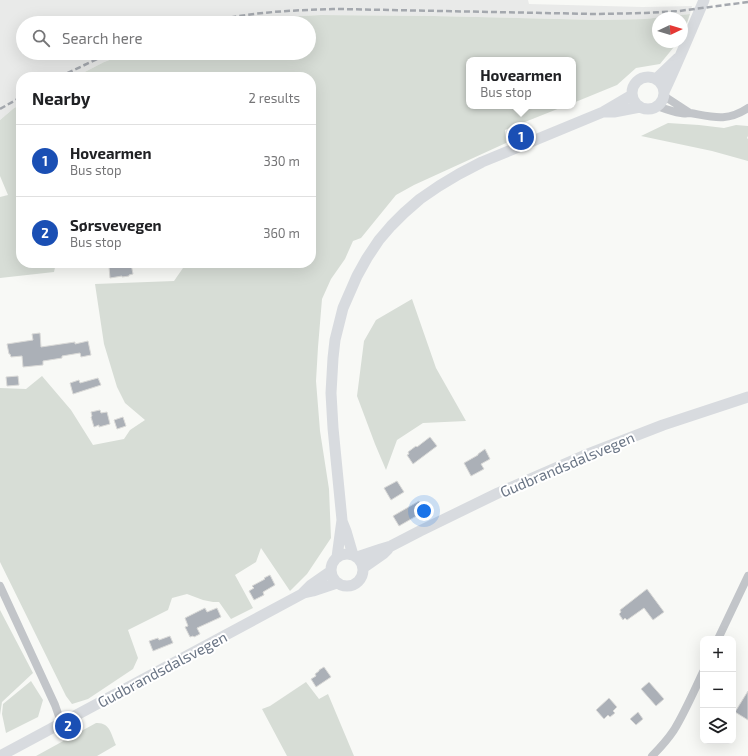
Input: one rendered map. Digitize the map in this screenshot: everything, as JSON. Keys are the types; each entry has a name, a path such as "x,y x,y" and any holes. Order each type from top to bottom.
{"main road":[{"path":"664,94 662,85 656,79 651,77 639,79 632,89 634,102 640,107 651,109 662,101 704,0"},
{"path":"656,79 680,56"},
{"path":"342,520 336,557 332,563 331,571 332,577 337,583 343,586 348,586 357,582 362,576 363,568 361,562 355,556 342,520 331,393 333,358 335,340 343,308 357,276 379,240 404,213 420,199 459,174 482,162 603,112 632,95"},
{"path":"603,112 614,112 640,107"},
{"name":"Gudbrandsdalsvegen","path":"355,556 391,546 498,493 583,456 663,425 748,397"},
{"name":"Gudbrandsdalsvegen","path":"363,568 383,554 391,546"},
{"path":"336,557 345,553 355,556"},
{"name":"Gudbrandsdalsvegen","path":"302,594 311,585 331,571"},
{"name":"Gudbrandsdalsvegen","path":"0,756 302,594 337,583"}],"street":[{"path":"664,94 690,113"},
{"path":"657,106 681,113 721,118 743,112 748,108"},
{"path":"719,636 748,576"},
{"path":"0,586 55,705 61,722"},
{"path":"652,756 673,731 700,678"}],"shaded area":[{"path":"0,0 528,0 529,4 643,7 692,6 690,14 688,14 688,12 652,12 652,18 600,20 321,15 16,16 16,60 109,60 85,72 16,72 16,107 0,120"},
{"path":"321,15 434,16 600,20 652,18 652,48 673,48 660,64 636,68 617,85 576,102 576,57 466,57 466,109 558,109 505,130 506,143 414,185 396,195 361,238 353,241 345,259 331,279 322,299 316,381 320,431 329,489 331,538 307,574 290,591 261,548 256,562 235,575 253,608 231,619 219,602 203,600 187,594 172,598 168,610 128,630 138,658 133,669 88,699 72,704 66,696 0,562 0,388 26,389 42,376 71,410 93,445 124,439 130,430 145,420 125,403 117,387 104,344 95,284 174,281 183,268 316,268 316,72 85,72 109,60 316,60 316,16 300,16"},
{"path":"16,107 16,268 55,268 54,272 0,278 0,197 8,195 0,176 0,120"},
{"path":"668,123 724,128 736,125 748,126 748,161 712,151 641,136"},
{"path":"412,299 436,368 466,421 423,423 397,440 386,470 357,396 364,341 376,320"},
{"path":"0,610 33,673 2,702 0,715"},
{"path":"31,681 43,700 38,717 6,733 2,714 3,704"},
{"path":"306,682 319,699 328,694 354,756 287,756 262,709 270,706"},
{"path":"96,723 104,724 107,727 116,745 97,756 36,756"}],"building":[{"path":"109,268 132,268 133,274 129,276 110,278"},
{"path":"40,333 41,347 75,342 75,344 88,341 91,355 81,357 80,353 62,356 62,358 43,361 43,365 23,367 22,356 11,357 7,344 33,340 32,334"},
{"path":"18,376 19,385 7,386 6,377"},
{"path":"98,378 101,385 73,394 70,383 79,380 80,383"},
{"path":"100,410 101,413 107,412 110,424 94,427 91,412"},
{"path":"123,417 126,426 117,429 114,420"},
{"path":"430,437 437,446 413,464 407,455 409,454 408,452"},
{"path":"485,449 490,459 481,464 484,469 471,476 464,463"},
{"path":"397,481 404,492 391,500 384,488"},
{"path":"419,501 425,511 399,526 393,516"},
{"path":"270,575 275,585 263,592 264,595 254,600 249,591 254,588 252,586"},
{"path":"647,589 664,612 653,620 644,608 627,620 625,618 623,620 619,614 621,612 620,610"},
{"path":"205,608 207,612 217,608 221,617 197,628 200,634 190,637 185,627 188,626 185,618"},
{"path":"170,636 173,643 153,651 149,641 158,638 159,640"},
{"path":"324,667 331,677 316,687 311,679"},
{"path":"649,682 664,699 656,706 641,689"},
{"path":"748,691 748,720 736,713"},
{"path":"609,698 617,707 613,711 615,713 610,717 608,715 604,719 596,710"},
{"path":"638,712 643,719 636,725 630,719"}],"railway":[{"path":"237,16 271,12 338,9 596,14 645,13 679,11 748,2"},
{"path":"70,72 95,60"},
{"path":"0,109 16,100"}],"place":[{"name":"Hovearmen","path":"521,137"},
{"name":"Sørsvevegen","path":"68,726"}]}
